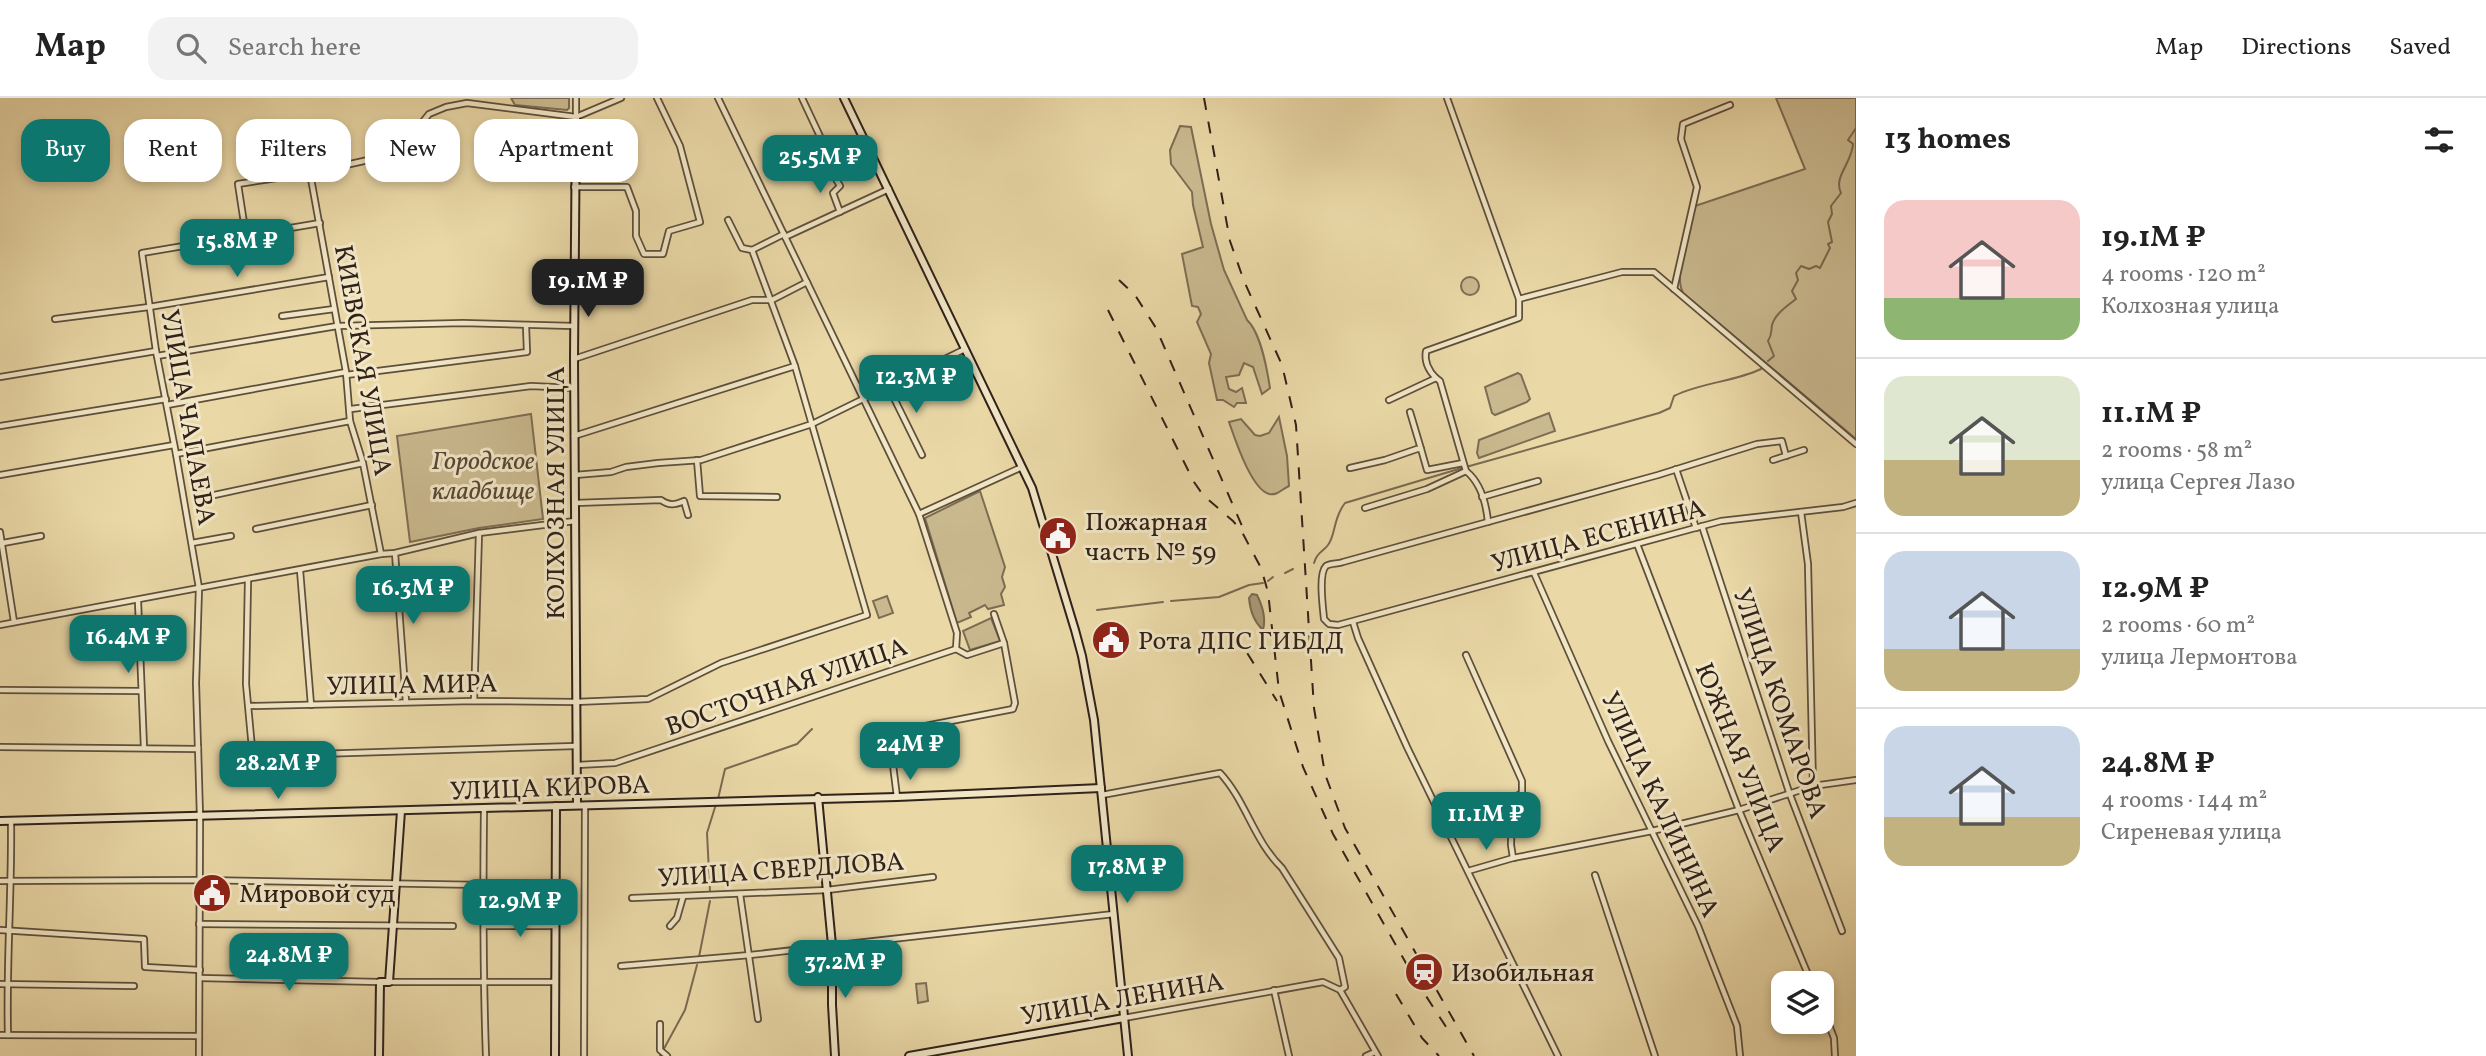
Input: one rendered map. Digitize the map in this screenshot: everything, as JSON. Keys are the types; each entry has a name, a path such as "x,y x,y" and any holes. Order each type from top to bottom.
{"main road":[{"path":"844,98 1032,488 1082,656 1094,720 1128,1056"},
{"name":"КОЛХОЗНАЯ УЛИЦА","path":"576,117 574,436 577,804"},
{"name":"УЛИЦА КИРОВА","path":"0,821 1101,791"},
{"path":"818,797 832,945 835,1056"},
{"path":"555,1056 556,806"},
{"path":"379,1056 380,982 389,982 401,811"},
{"name":"УЛИЦА ЛЕНИНА","path":"909,1056 1124,1018"}],"street":[{"name":"КОЛХОЗНАЯ УЛИЦА","path":"576,98 576,117"},
{"path":"351,164 386,156 413,134 429,114 446,107 467,103 576,117 621,98"},
{"path":"575,187 627,187 636,211 636,236 644,254 663,254 669,231 700,222 680,146 657,98"},
{"path":"718,98 919,514 957,633 956,649"},
{"path":"802,98 833,163 829,167 840,186 833,193 840,212"},
{"path":"1447,98 1518,299 1519,318 1426,351 1425,358 1429,371 1440,381 1466,471 1476,479 1488,522"},
{"path":"1674,289 1697,187 1681,139 1683,124 1730,105"},
{"path":"251,182 238,184 246,236 320,223"},
{"name":"КИЕВСКАЯ УЛИЦА","path":"312,182 346,373 350,421 363,463 381,554"},
{"path":"728,220 742,248 751,250 889,189"},
{"name":"УЛИЦА ЧАПАЕВА","path":"198,747 196,683 199,588 149,307 142,253 246,236"},
{"path":"751,250 772,300 812,424"},
{"path":"1518,299 1622,272 1654,272 1856,444"},
{"path":"55,319 149,307 329,277"},
{"path":"574,359 752,300 772,300 807,282"},
{"path":"282,316 334,309"},
{"path":"0,377 337,326 463,323 574,326"},
{"path":"0,426 346,373 527,352 526,326"},
{"path":"575,475 697,460 812,424 965,349"},
{"path":"574,436 795,366"},
{"path":"1389,400 1436,378"},
{"path":"351,409 531,386 574,388"},
{"path":"888,386 922,455"},
{"path":"1410,412 1427,470 1464,463"},
{"path":"177,454 350,421"},
{"name":"УЛИЦА МИРА","path":"249,706 630,700 653,696 721,663 867,615 812,424"},
{"path":"1559,1056 1402,735 1353,622 1338,625 1329,624 1324,619 1322,577 1325,568 1329,564 1488,522 1757,444 1782,441 1786,456"},
{"path":"0,475 174,445"},
{"path":"1350,468 1421,449"},
{"path":"1773,460 1804,450"},
{"path":"697,460 700,496 777,497"},
{"path":"205,496 363,463"},
{"path":"919,514 1023,467"},
{"name":"УЛИЦА КОМАРОВА","path":"1676,469 1699,527 1789,792 1842,931"},
{"path":"1365,508 1427,489 1466,471"},
{"path":"1482,497 1538,481"},
{"path":"575,503 661,500 676,505 684,501 688,515"},
{"name":"УЛИЦА ЕСЕНИНА","path":"1353,622 1721,521 1843,507 1856,503"},
{"path":"256,529 372,505"},
{"path":"1801,512 1808,564 1812,786"},
{"path":"0,625 395,553 479,533 575,521"},
{"path":"0,532 15,622"},
{"path":"474,701 479,533"},
{"path":"3,543 41,536"},
{"path":"192,543 231,536"},
{"name":"ЮЖНАЯ УЛИЦА","path":"1637,544 1739,810 1807,971"},
{"path":"395,553 406,702"},
{"path":"300,570 308,640 311,705"},
{"name":"УЛИЦА КАЛИНИНА","path":"1534,573 1608,741 1698,926 1727,995 1737,1026 1740,1056"},
{"path":"248,580 246,684 254,759"},
{"path":"138,601 144,748"},
{"path":"897,797 889,733 1013,709 1015,703 1004,643 994,614"},
{"path":"86,632 141,630"},
{"name":"ВОСТОЧНАЯ УЛИЦА","path":"577,765 615,763 956,649 967,655 1004,643"},
{"path":"1466,656 1521,781 1522,793 1512,799 1513,858"},
{"path":"0,690 141,691"},
{"path":"285,755 576,746"},
{"path":"0,747 198,747 199,1056"},
{"name":"УЛИЦА КИРОВА","path":"1101,791 1220,773 1233,787 1271,858 1282,868 1339,958 1345,987 1340,990"},
{"path":"1468,871 1513,858 1652,831 1739,810 1812,786 1856,780"},
{"path":"584,1056 585,805"},
{"path":"484,809 486,1056"},
{"path":"8,1035 11,822"},
{"path":"1595,874 1655,1056"},
{"name":"УЛИЦА СВЕРДЛОВА","path":"632,898 827,890 933,877"},
{"path":"0,881 200,880 484,885 555,883"},
{"path":"740,894 758,1019"},
{"path":"670,926 677,918 683,897"},
{"path":"621,966 750,956 1115,914"},
{"path":"199,924 453,926"},
{"path":"486,926 554,926"},
{"path":"0,930 144,939 145,967 200,970"},
{"path":"200,978 380,982"},
{"path":"389,982 554,982"},
{"name":"УЛИЦА ЛЕНИНА","path":"1124,1018 1323,982 1340,990"},
{"path":"0,984 134,986"},
{"path":"1274,990 1289,1056"},
{"path":"1340,990 1377,1054 1366,1056"},
{"path":"660,1024 660,1050 666,1055"},
{"path":"1832,1034 1835,1056"},
{"path":"0,1035 199,1036"}],"green space":[{"path":"511,98 569,98 569,108 567,110 515,105"},
{"path":"1776,98 1856,98 1856,439 1683,293 1680,285 1683,251 1695,206 1805,169"},
{"path":"1180,126 1191,127 1211,224 1224,270 1247,320 1256,333 1267,371 1270,388 1262,394 1253,367 1244,363 1239,375 1226,377 1229,389 1236,392 1242,388 1246,403 1237,403 1234,407 1223,400 1217,400 1209,363 1211,354 1197,322 1201,314 1198,307 1192,306 1182,254 1203,247 1192,192 1171,164 1170,150"},
{"path":"1470,277 1476,280 1479,286 1476,292 1470,295 1464,292 1461,286 1464,280"},
{"path":"1518,373 1530,399 1495,415 1492,413 1485,387"},
{"path":"1549,413 1555,431 1479,458 1479,440"},
{"name":"Городское кладбище","path":"531,414 543,519 410,542 397,436"},
{"path":"1279,417 1287,456 1289,486 1269,494 1262,490 1250,474 1229,422 1241,419 1255,435 1260,436 1269,433"},
{"path":"980,491 1005,567 1002,577 1005,587 1001,594 1004,605 988,609 985,605 969,613 971,617 957,623 925,518"},
{"path":"887,596 893,613 879,618 873,601"},
{"path":"991,618 1000,641 970,650 963,631"},
{"path":"926,983 928,1001 918,1003 916,984"}],"shaded area":[{"path":"1252,594 1257,595 1262,608 1263,630 1251,611 1249,598"}],"waterway":[{"path":"1768,361 1774,356 1768,341 1772,325 1782,310 1796,299 1792,291 1798,280 1796,273 1801,266 1809,269 1816,266 1820,268 1830,248 1828,244 1832,242 1828,222 1832,214 1831,206 1841,193 1839,181 1853,144 1848,140 1856,128"},
{"path":"1466,467 1659,413 1670,408 1674,396 1685,391 1761,369"},
{"path":"1314,563 1331,541 1338,514 1345,503 1462,468"},
{"path":"1285,573 1293,569"},
{"path":"1268,581 1273,577"},
{"path":"1171,601 1219,597 1249,585 1263,583"},
{"path":"1097,610 1163,602"},
{"path":"718,799 725,769 797,744 812,729"},
{"path":"710,892 707,833 716,804"},
{"path":"699,957 710,901"},
{"path":"660,1056 685,1010 697,965"}],"railway":[{"path":"1204,98 1230,241 1244,281 1282,365 1296,425 1314,708 1325,774 1345,828 1474,1056"},
{"path":"1119,280 1135,295 1156,328 1242,526"},
{"path":"1108,310 1194,482 1203,495 1242,532 1261,568 1268,592 1279,691 1303,767 1333,834 1415,979 1448,1030"},
{"path":"1233,634 1277,701"},
{"path":"1396,994 1422,1038 1439,1056"}],"place":[{"name":"Пожарная часть № 59","path":"1058,536"},
{"name":"Рота ДПС ГИБДД","path":"1111,640"},
{"name":"Мировой суд","path":"212,893"},
{"name":"Изобильная","path":"1424,972"}]}
